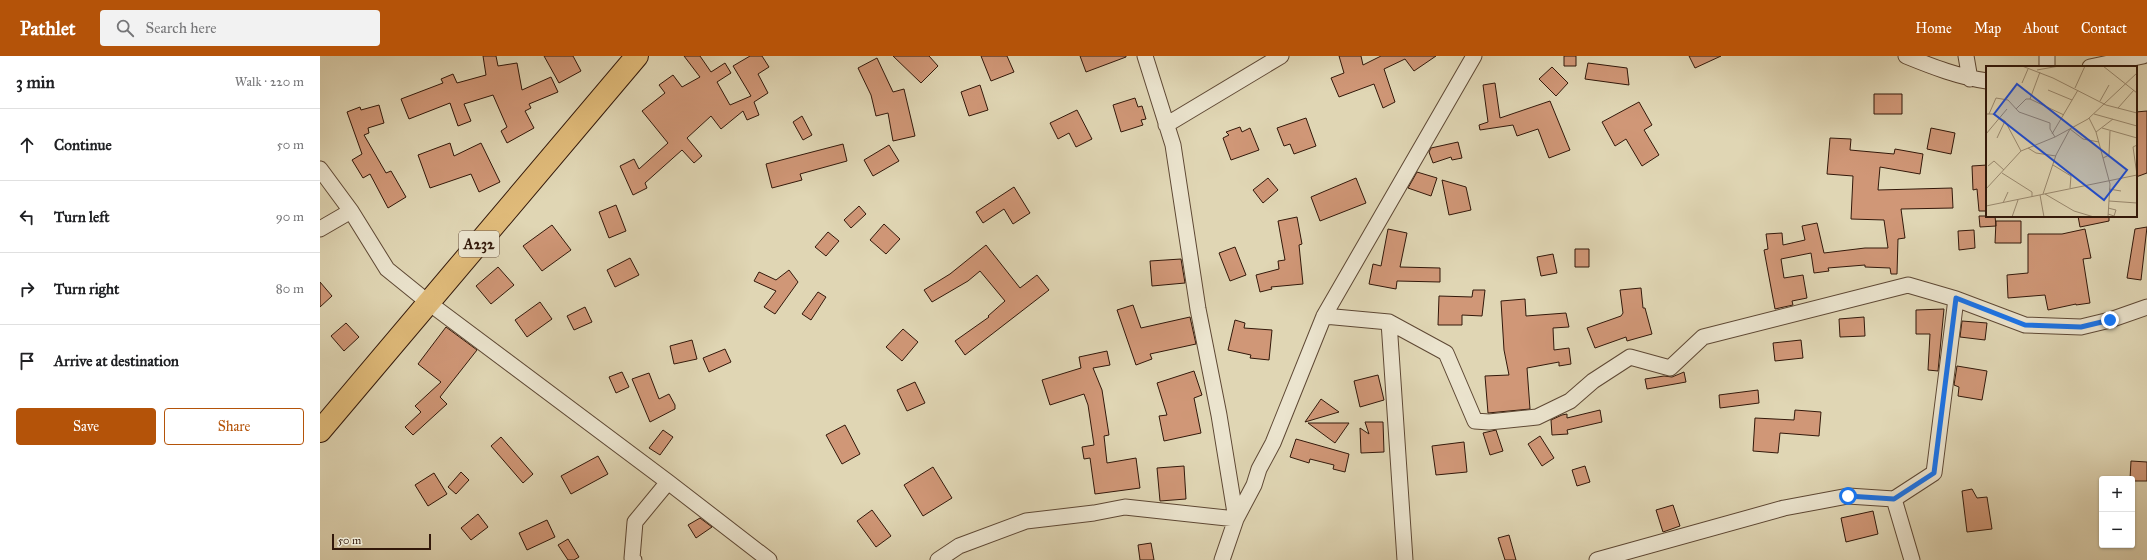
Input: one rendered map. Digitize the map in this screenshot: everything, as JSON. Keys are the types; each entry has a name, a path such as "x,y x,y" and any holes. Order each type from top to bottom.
{"main road":[{"name":"A232","path":"320,430 637,56"}],"street":[{"path":"1145,56 1173,145 1198,309 1219,416 1236,519"},
{"path":"1166,125 1282,56"},
{"path":"1222,560 1236,519 1254,485 1259,469 1273,443 1324,316 1474,56"},
{"path":"1906,56 1970,79 1986,81"},
{"path":"1966,56 1970,79"},
{"path":"2095,66 2143,56"},
{"path":"320,169 351,211 387,270 769,560"},
{"path":"320,229 351,211"},
{"path":"1324,316 1389,322 1446,353 1475,421 1490,422 1537,417 1570,401 1593,382 1630,357 1670,368 1702,337 1908,285 1956,298 2025,325 2081,327 2110,320 2147,307"},
{"path":"1597,560 1791,507 1848,496 1894,499 1934,473 1956,298"},
{"path":"1389,322 1405,560"},
{"path":"634,560 632,558 634,522 668,482"},
{"path":"1894,499 1912,560"},
{"path":"938,560 959,546 1026,521 1094,513 1125,507 1236,519"}],"building":[{"path":"483,56 496,56 498,66 517,63 522,90 551,77 558,92 529,104 531,108 525,111 534,128 507,143 501,131 507,127 493,95 464,104 471,121 458,126 450,103 409,119 401,99 443,83 441,79 453,74 457,83 486,75"},
{"path":"544,56 573,56 581,71 559,83"},
{"path":"684,56 700,56 711,72 725,63 731,73 717,82 730,105 751,96 733,66 750,56 762,56 769,67 758,74 768,93 754,102 759,115 747,120 743,111 721,129 711,116 687,138 702,156 694,163 682,150 645,183 647,188 633,195 620,166 634,159 639,169 668,143 642,111 665,93 659,85 673,75 682,87 700,77"},
{"path":"893,56 929,56 938,66 921,83"},
{"path":"981,56 1007,56 1014,72 991,81"},
{"path":"1080,56 1126,56 1126,57 1086,72"},
{"path":"1339,56 1361,56 1363,65 1381,56 1436,56 1414,71 1405,59 1384,69 1395,102 1383,108 1374,84 1339,97 1331,78 1344,73"},
{"path":"1564,56 1576,56 1576,66 1564,66"},
{"path":"1689,56 1721,56 1695,68"},
{"path":"877,58 893,92 904,89 915,136 893,141 888,113 876,116 871,95 858,68"},
{"path":"1588,63 1627,68 1629,85 1585,79"},
{"path":"1552,67 1568,83 1556,96 1539,79"},
{"path":"1495,83 1500,118 1550,101 1570,150 1549,158 1538,129 1517,136 1513,125 1480,130 1479,125 1488,122 1483,85"},
{"path":"980,85 988,110 969,116 961,92"},
{"path":"1874,94 1902,94 1902,114 1874,114"},
{"path":"1135,98 1138,107 1142,106 1146,119 1141,120 1143,125 1121,132 1113,105"},
{"path":"1639,102 1652,125 1644,130 1659,155 1642,166 1626,139 1615,146 1602,122"},
{"path":"379,105 384,123 368,128 369,133 364,135 386,173 391,171 406,197 388,208 370,174 363,178 352,160 362,154 347,112 360,107 361,110"},
{"path":"1077,110 1092,139 1076,147 1069,133 1058,139 1050,123"},
{"path":"2147,111 2147,173 2137,177 2137,112"},
{"path":"802,116 812,135 803,140 793,122"},
{"path":"1306,118 1316,146 1294,154 1290,144 1284,146 1277,128"},
{"path":"1240,127 1242,132 1250,128 1259,150 1231,160 1223,138 1229,135 1226,132"},
{"path":"1931,128 1955,133 1951,154 1927,149"},
{"path":"1830,138 1851,139 1850,150 1894,154 1895,149 1923,154 1920,174 1880,167 1878,190 1952,188 1953,208 1901,209 1905,238 1898,239 1897,274 1891,274 1890,268 1865,267 1865,265 1828,268 1829,271 1814,273 1811,253 1781,259 1784,278 1803,275 1807,298 1792,301 1793,305 1775,309 1764,250 1768,249 1766,234 1782,233 1783,245 1805,240 1802,226 1817,223 1824,253 1865,248 1888,248 1884,220 1851,219 1853,176 1827,174"},
{"path":"1458,142 1462,158 1452,160 1451,157 1433,163 1429,152 1431,148"},
{"path":"450,143 454,156 481,143 500,182 479,192 471,174 430,188 418,155"},
{"path":"843,144 847,161 800,174 802,180 772,188 766,164"},
{"path":"889,145 899,161 873,176 864,160"},
{"path":"1986,165 1986,211 1979,211 1977,189 1973,190 1972,166"},
{"path":"1417,172 1437,178 1431,196 1408,188"},
{"path":"1268,178 1278,190 1263,203 1253,190"},
{"path":"1356,178 1366,203 1320,221 1311,197"},
{"path":"1442,180 1466,187 1471,210 1449,215"},
{"path":"1014,187 1030,213 1013,224 1004,209 983,223 976,212"},
{"path":"616,205 626,231 609,238 599,212"},
{"path":"859,206 866,214 851,228 844,220"},
{"path":"1979,216 1995,217 1996,226 1980,227"},
{"path":"1297,217 1302,244 1299,245 1303,284 1271,287 1272,289 1260,292 1256,275 1279,269 1278,261 1285,260 1278,221"},
{"path":"2078,217 2109,217 2109,221 2080,227"},
{"path":"1996,221 2021,221 2021,243 1995,243"},
{"path":"884,224 900,239 886,254 870,240"},
{"path":"552,225 571,250 542,271 523,246"},
{"path":"2147,227 2141,280 2127,278 2135,229"},
{"path":"1388,229 1407,233 1400,267 1440,268 1440,282 1397,281 1396,289 1369,284 1373,264 1381,266"},
{"path":"2085,229 2091,258 2083,259 2090,303 2076,304 2048,310 2045,295 2008,298 2007,275 2028,273 2028,234 2062,234"},
{"path":"1974,230 1975,248 1959,250 1958,231"},
{"path":"828,232 839,241 826,256 815,247"},
{"path":"986,245 1020,288 1037,275 1049,290 965,355 955,341 989,317 988,316 1005,301 980,271 968,281 932,302 924,290 950,274"},
{"path":"1235,247 1246,275 1230,281 1219,253"},
{"path":"1575,249 1589,249 1589,267 1575,267"},
{"path":"1553,254 1557,273 1541,276 1537,257"},
{"path":"630,258 639,275 615,287 607,270"},
{"path":"1181,259 1185,283 1152,286 1150,261"},
{"path":"498,267 514,285 491,304 476,286"},
{"path":"789,270 798,282 775,314 764,307 776,291 754,281 759,272 776,280"},
{"path":"320,282 332,296 320,307"},
{"path":"1641,288 1643,308 1645,308 1652,334 1627,341 1626,337 1595,348 1587,328 1621,316 1623,313 1620,290"},
{"path":"1473,290 1485,290 1482,316 1462,315 1462,325 1438,325 1439,296 1472,297"},
{"path":"818,292 826,297 811,320 802,314"},
{"path":"1525,299 1526,316 1566,313 1569,327 1553,328 1554,350 1569,348 1571,364 1559,366 1559,362 1527,368 1530,409 1488,413 1485,376 1509,375 1504,350 1501,301"},
{"path":"540,302 552,319 527,337 515,320"},
{"path":"1133,305 1141,328 1190,317 1196,344 1150,354 1152,359 1136,365 1117,310"},
{"path":"585,307 592,322 574,330 567,316"},
{"path":"1944,309 1938,371 1928,370 1930,334 1916,334 1916,310"},
{"path":"1864,317 1865,336 1840,337 1839,319"},
{"path":"1235,320 1245,323 1244,328 1272,330 1269,360 1250,358 1251,355 1228,350"},
{"path":"1962,321 1987,323 1985,340 1960,337"},
{"path":"346,323 359,337 344,351 331,336"},
{"path":"446,327 477,350 440,397 447,404 413,435 405,427 421,412 415,406 441,382 418,364"},
{"path":"903,329 918,342 902,361 886,347"},
{"path":"692,340 697,359 674,364 670,346"},
{"path":"1801,340 1803,358 1775,361 1773,343"},
{"path":"725,349 731,362 709,372 703,358"},
{"path":"1107,351 1110,365 1093,368 1102,390 1109,435 1104,436 1107,463 1136,458 1140,488 1095,494 1090,458 1084,459 1082,447 1094,445 1088,405 1084,394 1050,405 1042,380 1081,368 1079,357"},
{"path":"1957,366 1987,371 1982,400 1958,396 1959,387 1954,385"},
{"path":"1194,371 1202,395 1194,398 1201,433 1164,441 1159,416 1167,415 1157,383"},
{"path":"622,372 629,387 616,393 609,377"},
{"path":"1684,372 1686,382 1647,389 1645,379 1664,376 1672,377"},
{"path":"649,373 659,399 669,394 675,405 675,409 650,422 632,379"},
{"path":"1378,375 1384,400 1360,407 1354,381"},
{"path":"915,382 925,403 907,411 897,390"},
{"path":"1758,390 1759,403 1720,408 1719,395"},
{"path":"1321,399 1339,412 1305,422"},
{"path":"1600,410 1602,422 1567,430 1568,434 1552,435 1551,420 1562,415 1567,414 1567,418"},
{"path":"1795,410 1821,412 1819,436 1780,433 1778,453 1753,451 1755,418 1794,420"},
{"path":"1365,422 1383,422 1384,452 1361,453 1360,428 1369,434"},
{"path":"1308,423 1349,423 1335,443"},
{"path":"845,425 860,454 842,464 826,435"},
{"path":"663,430 673,437 660,455 649,448"},
{"path":"1496,430 1503,451 1490,455 1483,433"},
{"path":"1540,436 1554,458 1542,466 1528,444"},
{"path":"501,437 533,474 523,483 491,446"},
{"path":"1296,439 1349,454 1345,472 1333,469 1334,465 1310,459 1309,463 1290,457"},
{"path":"1464,442 1467,472 1436,475 1432,446"},
{"path":"598,456 608,474 571,494 561,476"},
{"path":"2131,461 2147,462 2147,481 2135,481 2135,476 2130,476"},
{"path":"1184,466 1186,499 1160,501 1157,468"},
{"path":"1585,466 1590,482 1577,486 1572,470"},
{"path":"933,467 952,498 923,516 904,485"},
{"path":"461,472 469,480 456,494 448,487"},
{"path":"434,473 447,494 428,506 415,485"},
{"path":"1972,489 1977,498 1987,497 1992,529 1967,532 1962,491"},
{"path":"1673,505 1680,526 1663,532 1656,510"},
{"path":"872,510 891,536 876,547 857,521"},
{"path":"1873,511 1878,534 1846,542 1841,518"},
{"path":"478,514 488,527 471,540 461,528"},
{"path":"700,518 712,527 696,538 688,525"},
{"path":"547,520 555,537 527,550 519,533"},
{"path":"1509,535 1516,560 1505,560 1498,538"},
{"path":"568,539 579,557 574,560 568,560 558,545"},
{"path":"1151,543 1154,560 1140,560 1138,545"}],"route":[{"path":"1848,496 1894,499 1934,473 1956,298 2025,325 2081,327 2110,320"}]}
